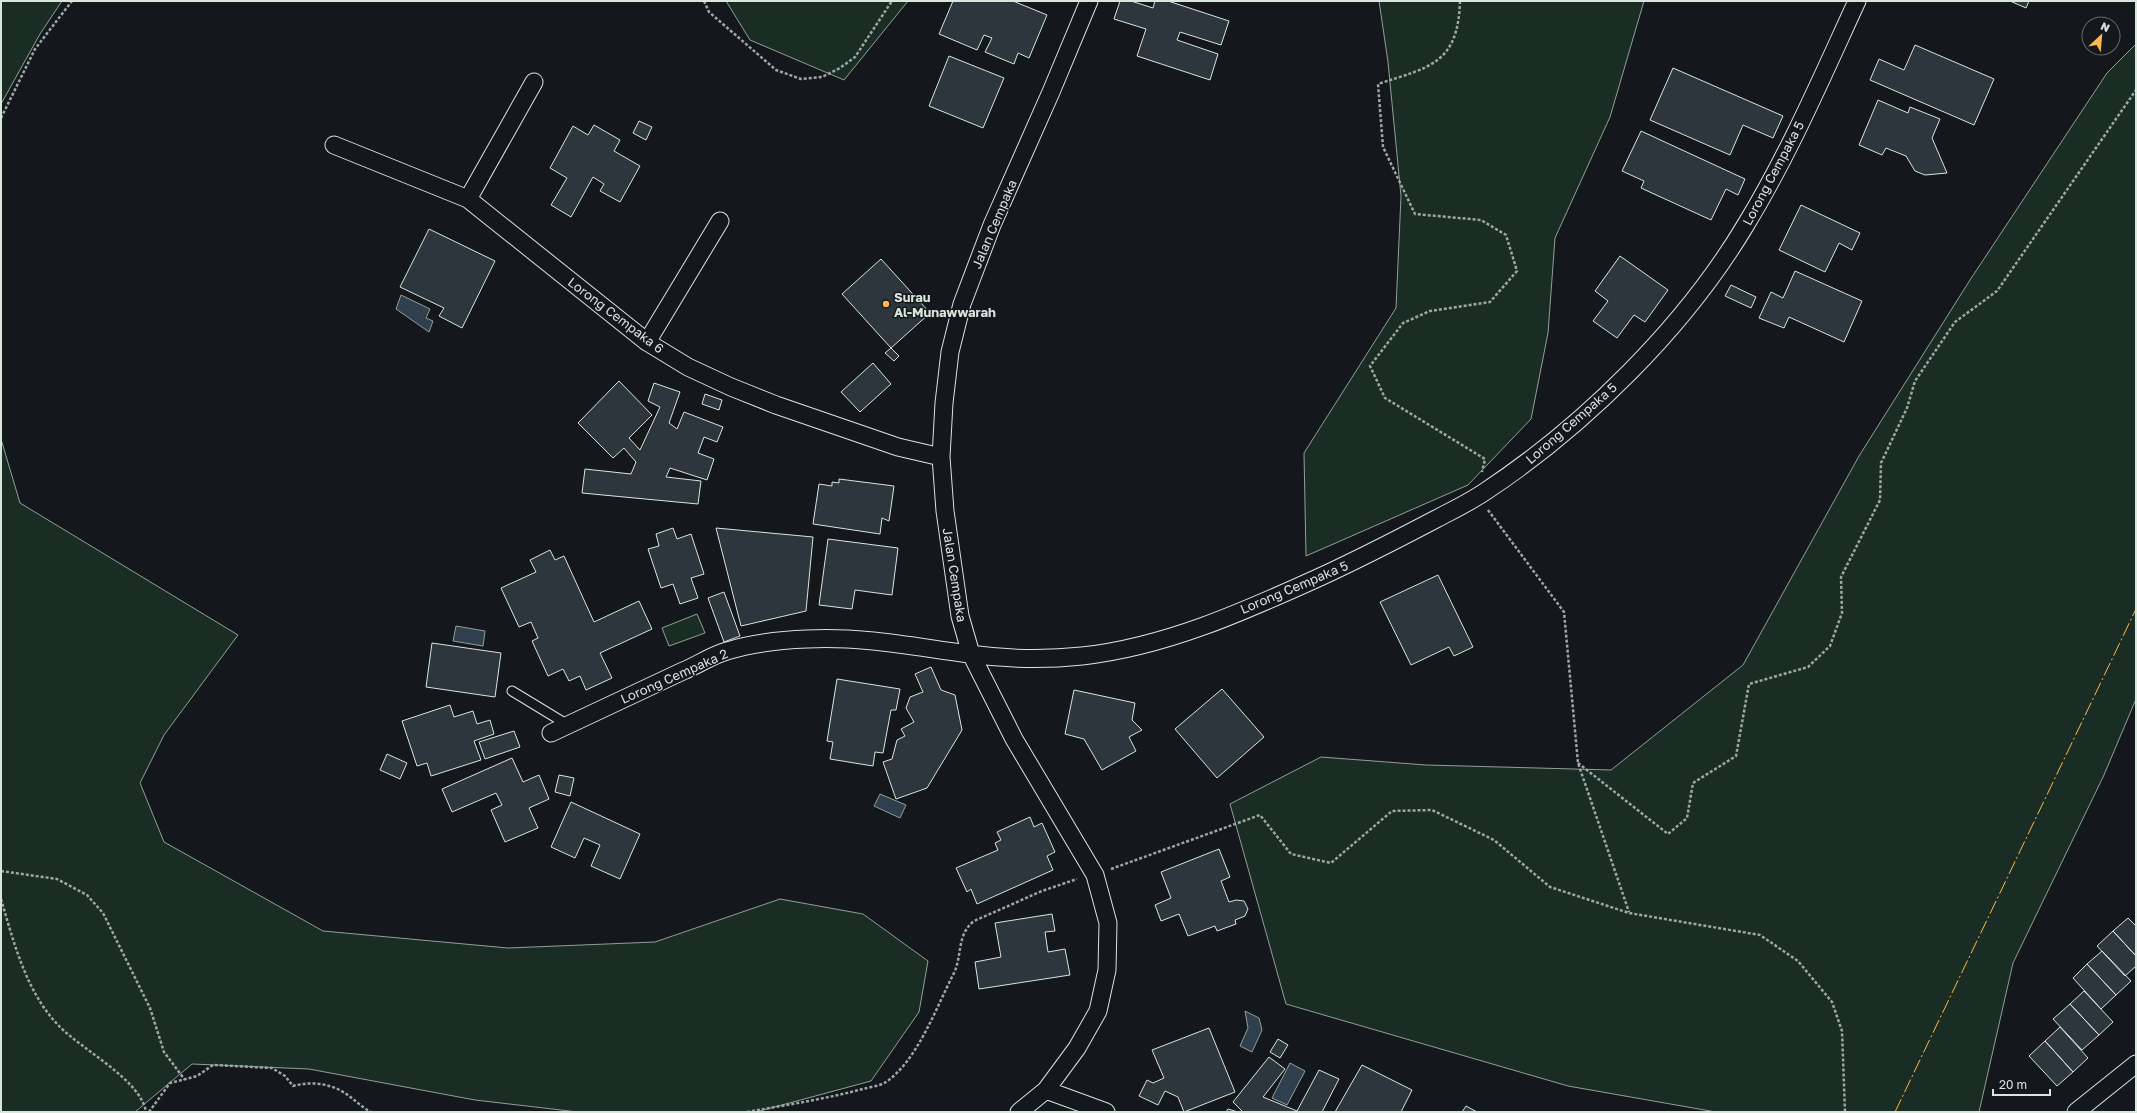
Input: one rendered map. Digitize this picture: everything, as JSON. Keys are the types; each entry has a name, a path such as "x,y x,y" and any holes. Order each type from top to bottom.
{"street":[{"name":"Jalan Cempaka","path":"1019,1112 1046,1090 1077,1048 1098,1010 1107,970 1108,923 1095,874 1014,739 971,654 960,616 945,511 941,457 944,403 950,352 962,304 992,225 1052,92 1089,1"},
{"name":"Lorong Cempaka 5","path":"971,654 1028,658 1083,656 1131,648 1188,631 1278,595 1377,551 1478,496 1543,450 1598,402 1654,346 1702,289 1744,228 1785,154 1857,1"},
{"path":"468,199 534,82"},
{"name":"Lorong Cempaka 6","path":"334,145 468,199 647,342 688,367 731,388 770,403 898,447 941,457"},
{"path":"647,342 720,221"},
{"name":"Lorong Cempaka 2","path":"551,733 725,651 771,642 811,638 857,640 916,646 971,654"},
{"path":"2076,1112 2136,1064"},
{"path":"1046,1090 1106,1112"}],"lane":[{"path":"512,691 568,725"}],"path":[{"path":"1,118 35,49 72,1"},
{"path":"704,1 709,12 776,70 801,79 822,77 840,68 855,56 892,1"},
{"path":"1460,1 1460,23 1449,50 1428,68 1378,84 1383,147 1415,214 1481,220 1506,236 1517,271 1490,302 1430,311 1403,322 1370,366 1384,398 1485,459 1478,496 1564,612 1578,763 1629,913"},
{"path":"1578,763 1668,834 1687,818 1693,783 1736,756 1749,684 1808,667 1830,646 1842,613 1841,577 1880,500 1881,463 1907,408 1915,381 1955,322 1997,291 2136,90"},
{"path":"747,1112 836,1097 884,1083 896,1074 915,1049 957,968 962,939 966,928 974,921 1042,891 1095,874 1260,815 1291,854 1331,863 1392,811 1432,810 1494,840 1550,887 1629,913 1760,935 1798,961 1832,1002 1842,1031 1845,1112"},
{"path":"1,871 58,879 87,894 103,913 150,1008 164,1052 185,1080"},
{"path":"1,900 12,940 24,971 42,1004 58,1026 132,1086 145,1104 146,1112"},
{"path":"149,1112 170,1083 197,1076 213,1065 272,1068 285,1076 293,1086 308,1082 318,1083 348,1094 372,1112"}],"green space":[{"path":"1,1 62,1 40,34 1,104"},
{"path":"726,1 908,1 844,80 750,40"},
{"path":"1379,1 1644,1 1610,117 1555,238 1548,333 1531,419 1468,485 1306,556 1304,453 1396,308 1401,196 1388,62"},
{"path":"2136,44 2136,699 2104,775 2013,963 1979,1112 1716,1112 1568,1086 1286,1004 1230,804 1321,757 1426,765 1611,770 1743,665 1859,456 1970,280 2107,73"},
{"path":"1,439 20,503 238,635 164,735 140,783 164,842 323,931 508,948 655,942 780,899 863,914 928,961 919,1012 871,1081 756,1112 578,1112 475,1100 309,1069 192,1064 135,1112 1,1112"},
{"path":"697,614 705,633 669,646 662,628"}],"water":[{"path":"401,295 430,309 426,318 433,321 429,332 396,309"},
{"path":"456,626 485,631 483,646 453,641"},
{"path":"880,794 906,805 900,818 874,806"},
{"path":"1245,1011 1259,1018 1262,1030 1252,1052 1240,1046 1248,1028"},
{"path":"1290,1063 1305,1071 1287,1105 1272,1098"}],"building":[{"path":"953,1 1013,1 1047,15 1029,58 1018,53 1014,64 985,52 992,38 984,35 977,50 939,34"},
{"path":"1120,1 1131,1 1153,8 1155,1 1168,1 1229,21 1221,45 1180,32 1177,40 1218,54 1210,80 1137,56 1146,29 1114,19"},
{"path":"2010,1 2029,1 2026,8"},
{"path":"1915,45 1994,79 1974,125 1870,80 1879,59 1904,70"},
{"path":"949,56 1004,78 983,128 929,106"},
{"path":"1673,68 1783,116 1773,138 1743,125 1730,155 1650,120"},
{"path":"1878,100 1908,113 1910,107 1940,119 1932,138 1947,173 1925,175 1915,171 1906,156 1886,148 1882,155 1859,145"},
{"path":"639,121 652,127 646,140 633,133"},
{"path":"594,125 620,140 614,151 640,166 620,202 600,191 604,184 593,177 571,217 551,205 567,178 550,168 573,126 588,135"},
{"path":"1641,131 1745,179 1738,195 1726,189 1711,220 1641,188 1644,181 1622,171"},
{"path":"1801,205 1860,233 1852,250 1839,243 1825,272 1779,250"},
{"path":"429,229 495,261 462,328 439,316 444,308 400,287"},
{"path":"1620,256 1668,290 1645,322 1634,315 1617,338 1593,321 1608,301 1595,291"},
{"name":"Surau Al-Munawwarah","path":"881,259 930,313 891,348 842,294"},
{"path":"1795,271 1862,301 1844,342 1789,317 1784,328 1759,318 1771,292 1783,298"},
{"path":"1731,285 1756,297 1751,308 1725,296"},
{"path":"891,348 899,356 894,361 885,353"},
{"path":"873,363 891,384 860,412 841,392"},
{"path":"619,381 652,415 629,438 640,450 660,407 648,401 654,383 680,392 669,423 677,429 684,412 723,427 717,442 704,437 698,453 714,459 707,480 670,468 666,477 701,481 698,504 582,493 585,469 631,474 636,462 624,448 613,458 578,423"},
{"path":"705,394 722,400 719,410 702,404"},
{"path":"839,479 894,486 889,521 882,518 880,534 813,524 819,484 832,486 832,482 839,483"},
{"path":"673,528 677,539 691,534 704,574 691,578 698,598 680,604 673,584 661,588 648,549 659,546 656,534"},
{"path":"716,528 813,537 806,611 741,626"},
{"path":"828,539 898,548 892,595 855,590 852,609 819,605"},
{"path":"550,550 555,560 564,556 594,622 639,601 652,629 600,653 612,678 586,690 580,676 569,681 563,669 548,676 532,641 538,638 531,622 519,627 501,588 536,572 530,560"},
{"path":"1438,575 1473,647 1454,656 1449,647 1411,665 1380,602"},
{"path":"724,592 740,636 724,642 708,598"},
{"path":"432,643 501,653 495,697 426,687"},
{"path":"931,667 941,690 955,695 962,730 927,788 896,799 883,762 892,759 897,740 905,736 901,729 914,722 906,708 910,697 923,692 915,674"},
{"path":"837,679 900,689 896,710 891,710 883,753 875,752 873,766 830,759 833,742 827,741"},
{"path":"1222,689 1264,737 1217,778 1175,729"},
{"path":"1074,690 1135,703 1132,720 1142,730 1129,737 1136,751 1102,770 1084,739 1065,734"},
{"path":"450,705 454,717 473,711 477,724 490,720 494,734 474,741 481,760 431,776 427,763 417,766 402,721"},
{"path":"514,731 520,747 485,759 479,742"},
{"path":"387,754 407,763 400,779 380,770"},
{"path":"512,758 523,782 539,775 549,799 529,808 538,828 505,842 491,810 502,805 496,793 452,812 442,789"},
{"path":"559,775 574,778 570,796 555,792"},
{"path":"571,802 640,834 620,879 591,866 600,845 584,838 575,858 551,847"},
{"path":"1030,817 1034,827 1042,823 1055,852 1047,856 1053,870 977,904 971,889 967,892 956,868 998,850 995,843 1001,840 997,832"},
{"path":"1219,849 1230,877 1221,881 1229,902 1236,900 1244,901 1248,909 1245,916 1235,920 1236,924 1217,931 1215,926 1188,936 1179,914 1161,921 1155,905 1171,898 1161,872"},
{"path":"1052,914 1055,931 1045,932 1048,952 1065,949 1070,975 979,989 975,962 1001,957 995,923"},
{"path":"2128,918 2136,926 2136,956 2113,931"},
{"path":"2113,931 2136,956 2136,966 2125,976 2097,946"},
{"path":"2102,951 2131,981 2116,995 2087,964"},
{"path":"2087,964 2116,995 2101,1009 2073,978"},
{"path":"2084,991 2113,1022 2099,1035 2070,1004"},
{"path":"2070,1004 2099,1035 2082,1050 2053,1019"},
{"path":"2060,1027 2088,1058 2073,1072 2045,1041"},
{"path":"1209,1028 1235,1092 1184,1112 1178,1097 1165,1091 1158,1105 1139,1096 1147,1080 1153,1083 1164,1078 1152,1050"},
{"path":"1278,1039 1288,1045 1280,1058 1270,1052"},
{"path":"2045,1041 2073,1072 2057,1086 2029,1056"},
{"path":"1269,1057 1285,1069 1263,1097 1297,1111 1319,1070 1339,1079 1322,1112 1243,1112 1233,1102"},
{"path":"1362,1065 1412,1090 1401,1112 1335,1112"},
{"path":"1466,1106 1477,1112 1462,1112"},
{"path":"1228,1109 1238,1112 1226,1112"}],"power":[{"path":"1895,1112 2136,609"}],"place":[{"name":"Surau Al-Munawwarah","path":"886,304"}]}
